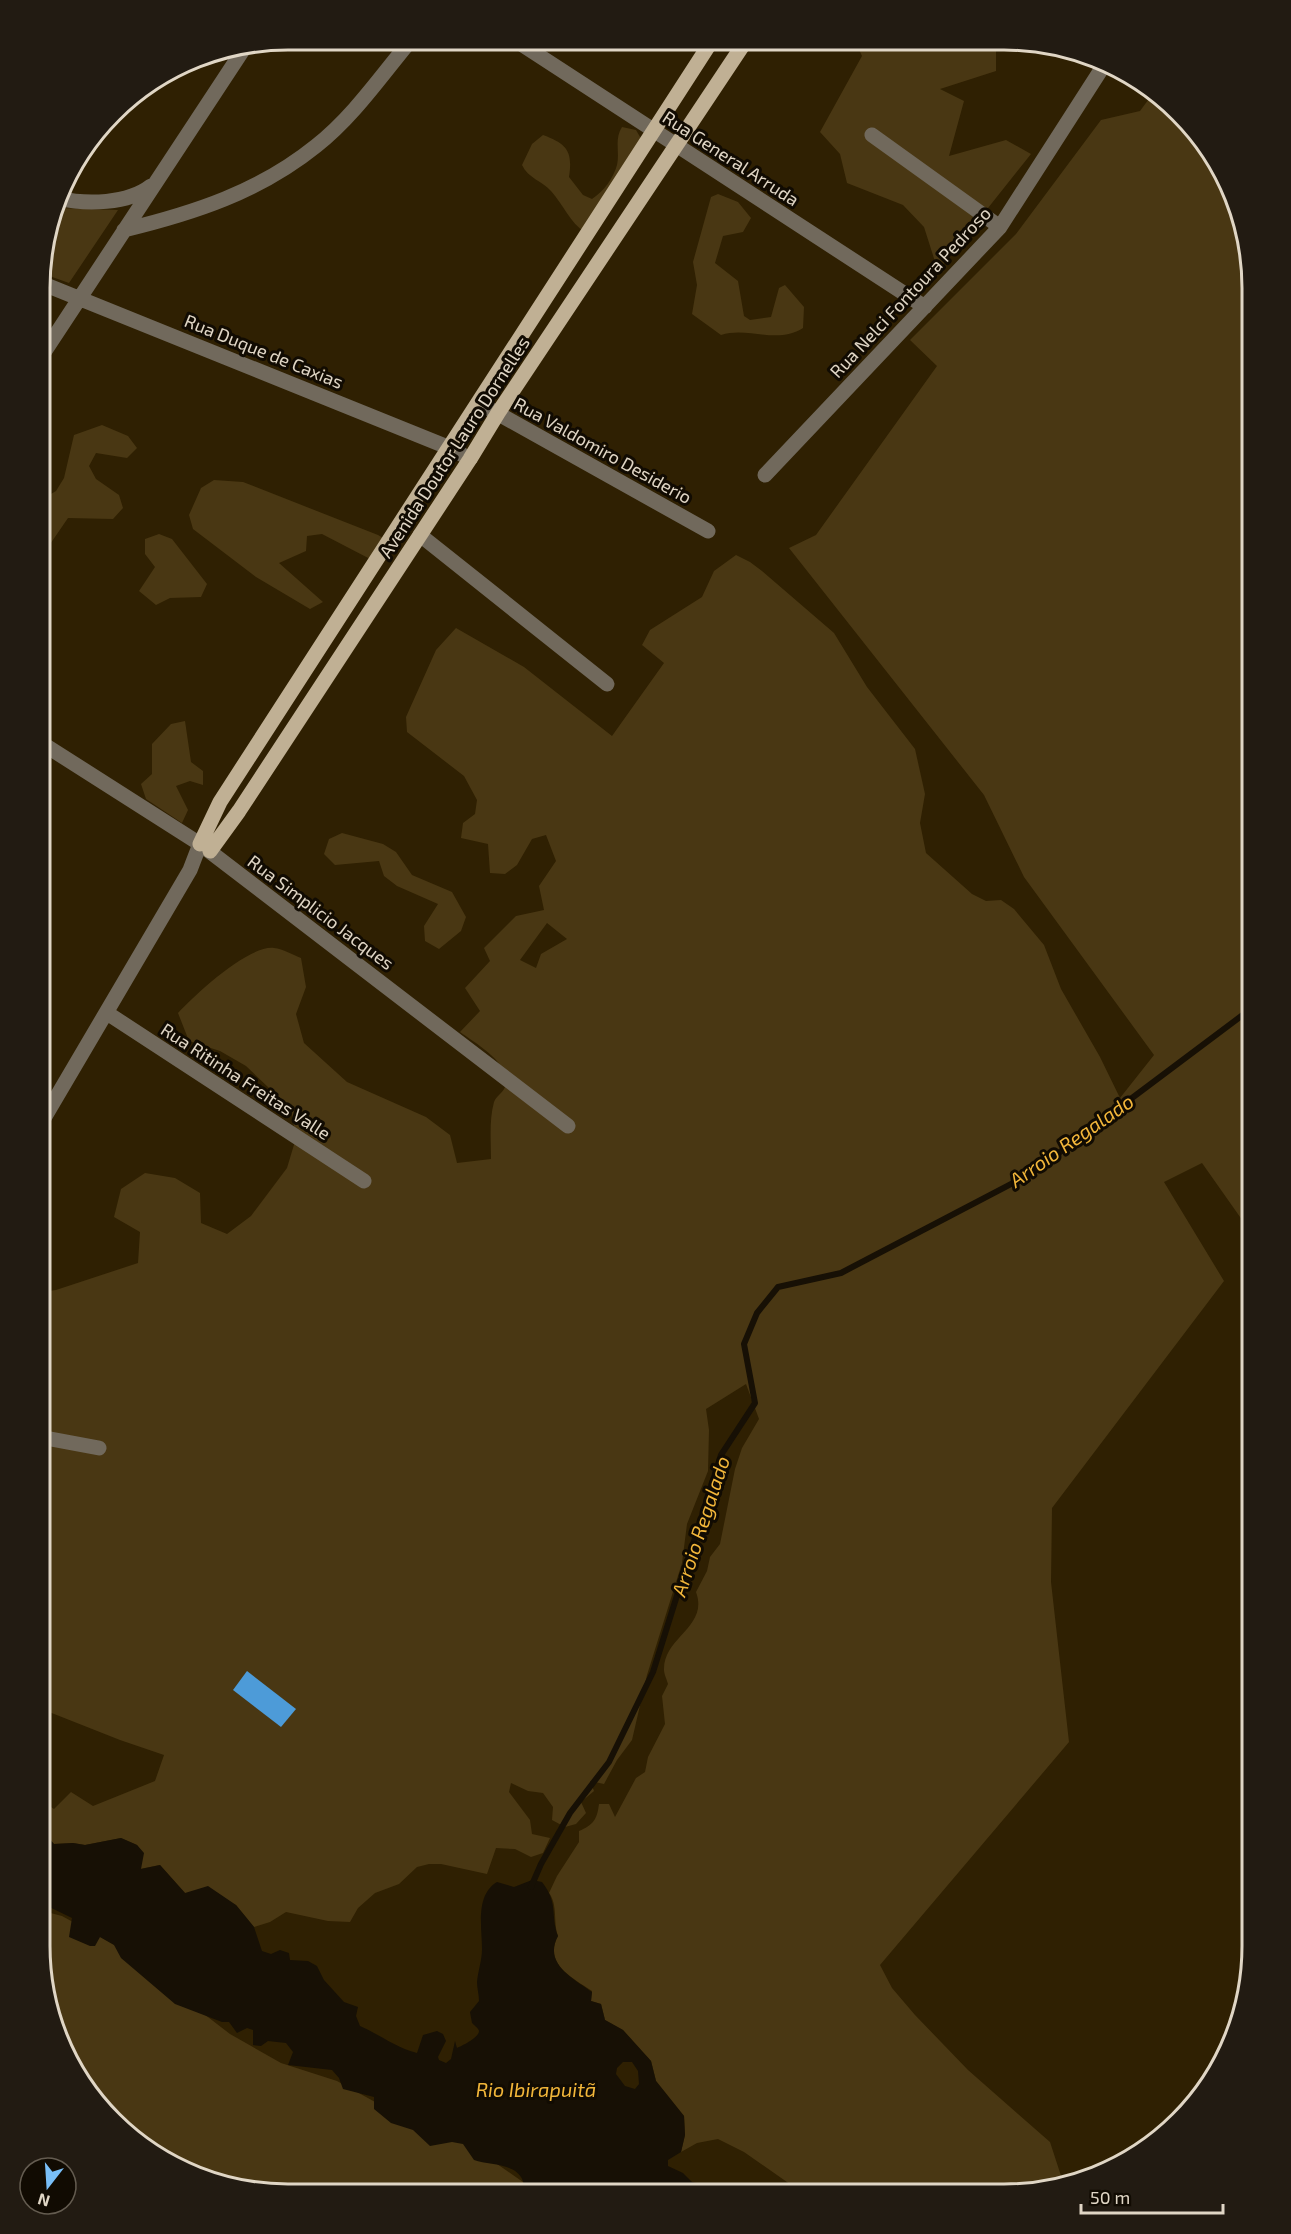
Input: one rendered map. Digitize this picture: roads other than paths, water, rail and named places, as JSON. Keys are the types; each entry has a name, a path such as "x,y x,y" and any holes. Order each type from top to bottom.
{"main road":[{"name":"Avenida Doutor Lauro Dornelles","path":"205,847 220,802 706,50"},
{"name":"Avenida Doutor Lauro Dornelles","path":"205,847 238,811 498,413 740,50"}],"street":[{"path":"124,230 181,216 240,193 278,172 317,146 352,112 403,50"},
{"name":"Rua General Arruda","path":"530,50 925,307"},
{"path":"50,343 240,54"},
{"name":"Rua Nelci Fontoura Pedroso","path":"765,475 1000,227 1100,71"},
{"path":"872,135 1000,227"},
{"path":"67,199 96,201 130,198 144,192 159,180"},
{"name":"Rua Duque de Caxias","path":"50,286 450,448 470,459"},
{"name":"Rua Valdomiro Desiderio","path":"479,403 708,531"},
{"path":"420,535 607,684"},
{"name":"Rua Simplicio Jacques","path":"50,748 205,847 568,1126"},
{"name":"Avenida Doutor Lauro Dornelles","path":"50,1108 205,847"},
{"name":"Rua Ritinha Freitas Valle","path":"107,1013 364,1181"},
{"path":"50,1439 99,1448"}],"water":[{"name":"Rio Ibirapuitã","path":"121,1838 137,1845 144,1853 141,1869 160,1865 185,1893 208,1886 236,1905 254,1927 262,1951 271,1954 280,1950 289,1953 290,1960 308,1961 317,1966 324,1980 344,2002 358,2007 356,2016 360,2026 395,2045 417,2053 423,2035 437,2031 443,2034 446,2041 438,2057 446,2063 451,2059 455,2041 457,2048 473,2039 479,2031 472,2023 470,2012 479,2001 477,1982 482,1953 481,1912 485,1895 497,1882 514,1887 532,1880 542,1882 551,1897 558,1936 554,1946 557,1962 569,1976 592,1992 591,2001 601,2004 605,2020 623,2030 651,2061 656,2081 684,2116 685,2135 681,2152 668,2160 668,2166 683,2173 692,2182 700,2184 524,2184 517,2172 511,2169 474,2160 463,2144 452,2142 430,2146 413,2130 391,2123 374,2109 374,2097 343,2089 339,2078 332,2070 288,2065 293,2052 286,2043 268,2041 261,2046 253,2045 253,2030 247,2028 237,2033 229,2022 222,2022 175,2004 121,1958 114,1945 100,1937 95,1946 90,1946 69,1937 72,1918 50,1907 50,1839 54,1844 85,1845","holes":["623,2062 632,2062 638,2071 639,2084 635,2089 625,2086 616,2074 617,2068"]}],"waterway":[{"name":"Arroio Regalado","path":"531,1887 541,1864 570,1813 609,1762 653,1672 721,1455 755,1403 744,1344 757,1313 778,1287 841,1273 1032,1173 1242,1016"}]}
